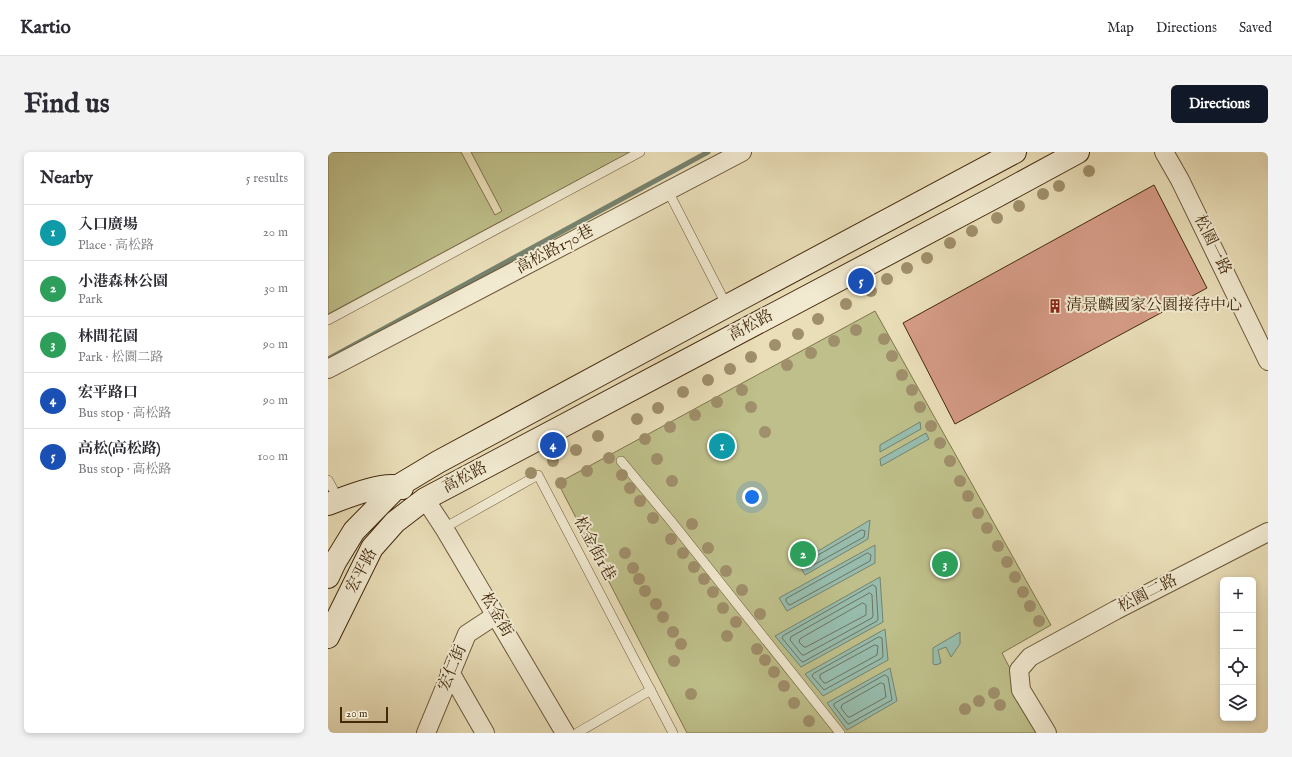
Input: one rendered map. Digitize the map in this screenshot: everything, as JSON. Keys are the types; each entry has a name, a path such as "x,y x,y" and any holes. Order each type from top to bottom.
{"street":[{"name":"高松路170巷","path":"328,369 742,152"},
{"name":"高松路","path":"398,486 438,462 1015,152"},
{"name":"高松路","path":"425,499 1078,152"},
{"name":"松園一路","path":"1164,152 1180,180 1268,361"},
{"path":"330,497 382,487 398,486 425,499"},
{"name":"宏平路","path":"328,577 335,562 354,531 398,486"},
{"name":"松金街","path":"425,499 444,528 565,733"},
{"name":"宏平路","path":"328,637 372,548 396,522 425,499"},
{"name":"松園二路","path":"1046,733 1021,690 1019,670 1030,657 1116,610 1268,532"},
{"name":"宏仁街","path":"426,733 467,634 496,615"},
{"path":"450,672 485,733"}],"lane":[{"path":"328,320 640,152"},
{"path":"668,191 727,306"},
{"path":"621,461 671,521 840,733"},
{"name":"松金街1巷","path":"444,528 538,475 673,733"},
{"path":"328,480 330,497"},
{"path":"577,733 651,690"}],"green space":[{"path":"328,152 461,152 495,215 502,211 471,152 630,152 328,314"},
{"path":"875,311 1051,625 1002,653 1021,690 1047,733 687,733 558,483"}],"water":[{"path":"920,422 921,429 880,452 880,445"},
{"path":"926,433 929,439 881,466 880,459"},
{"path":"870,520 868,539 805,575 798,563"},
{"path":"875,545 875,563 787,611 779,598"},
{"path":"880,577 883,622 801,667 775,636"},
{"path":"885,629 888,660 823,696 805,674"},
{"path":"960,632 960,644 951,657 946,647 938,650 941,663 936,665 933,664 933,648"},
{"path":"890,668 897,701 847,730 827,703"}],"building":[{"name":"清景麟國家公園接待中心","path":"1154,185 1207,288 955,424 903,323"}],"waterway":[{"path":"328,359 708,152"}],"place":[{"name":"高松(高松路)","path":"861,281"},
{"name":"清景麟國家公園接待中心","path":"1055,306"},
{"name":"宏平路口","path":"553,445"},
{"name":"入口廣場","path":"722,446"},
{"name":"小港森林公園","path":"803,554"},
{"name":"林間花園","path":"945,564"}]}
